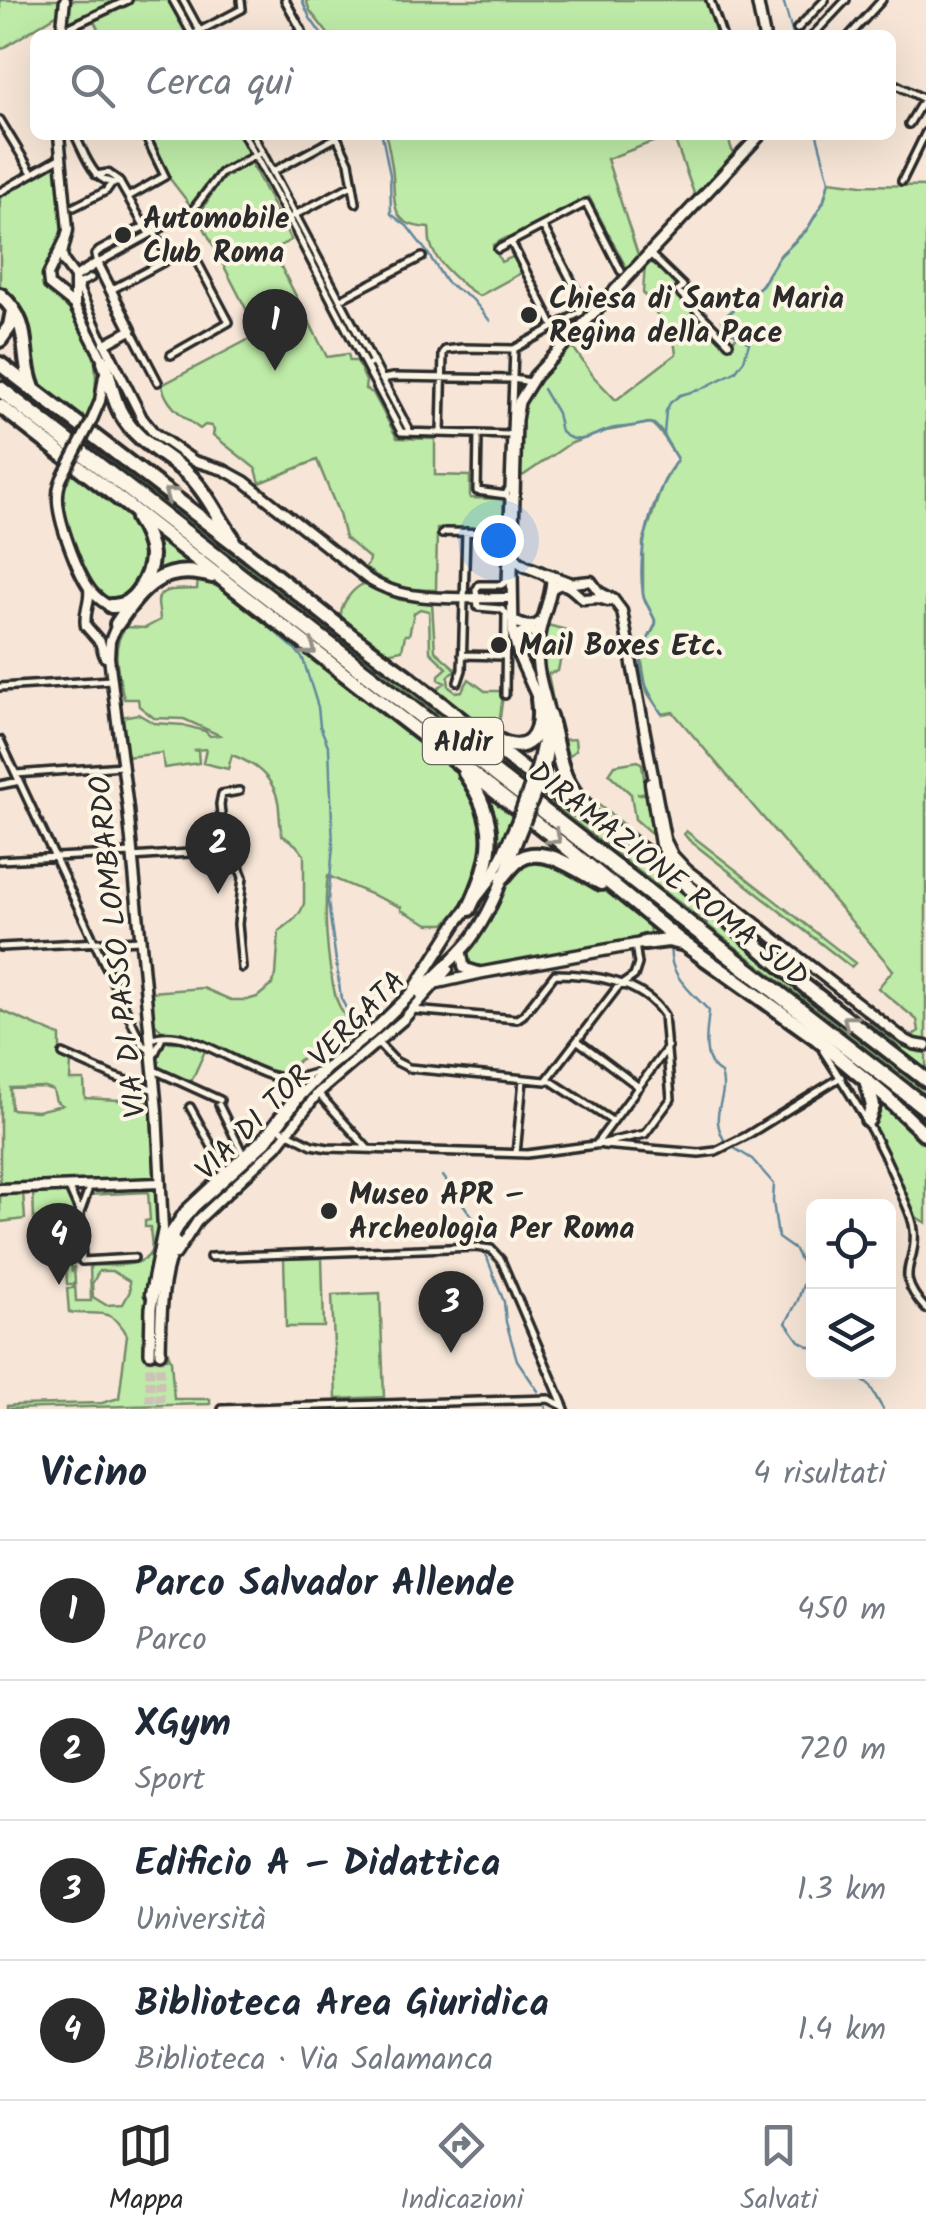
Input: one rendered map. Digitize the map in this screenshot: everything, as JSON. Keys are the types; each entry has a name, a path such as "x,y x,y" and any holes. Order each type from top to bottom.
{"highway":[{"path":"0,295 25,336 28,374 34,390"},
{"path":"0,340 10,326 12,309"},
{"path":"104,362 115,402 129,426 148,446 192,478 248,554"},
{"path":"0,364 556,794 662,864 806,987 926,1080"},
{"name":"DIRAMAZIONE ROMA SUD","path":"0,385 926,1104"},
{"path":"0,406 560,842 689,948 806,1030 926,1136"},
{"path":"106,488 140,521 150,550 150,566 134,595 122,606 108,605"},
{"path":"116,627 145,588 169,574 206,574 233,589"},
{"path":"458,719 501,743 518,746 529,742 538,729 538,699"},
{"path":"550,716 566,782 610,829"},
{"path":"450,757 475,789 490,834 486,871 467,911"},
{"path":"503,877 521,858 541,855 554,859 644,912 653,923 653,931 639,944"},
{"path":"639,944 668,940 689,948"},
{"path":"866,1079 873,1106"},
{"path":"868,1120 877,1100 886,1097"}],"main road":[{"path":"757,0 763,30"},
{"name":"VIA DI TOR VERGATA","path":"540,769 544,726 538,699 516,645 508,582 513,554 509,498 519,402 530,382 754,140"},
{"path":"513,554 526,567 546,574 552,580 551,590"},
{"name":"VIA DI TOR VERGATA","path":"521,821 492,878 405,1002 326,1069 302,1094 280,1130 182,1221 159,1266 152,1308 155,1353 162,1291 172,1250 191,1219 264,1151 320,1083 394,1020 459,953 489,910 549,746 550,716 539,680 538,640 551,590"},
{"path":"516,645 525,631 532,632 538,640"},
{"path":"467,911 461,924 466,930 474,930 480,923"},
{"path":"459,953 464,968 480,973 639,944"}],"street":[{"path":"62,30 64,0"},
{"path":"68,30 128,0"},
{"path":"174,0 190,30"},
{"path":"182,0 198,30"},
{"path":"205,30 242,9 240,0"},
{"path":"285,0 301,30"},
{"path":"710,0 720,30"},
{"path":"798,30 824,0"},
{"path":"818,30 846,0"},
{"path":"855,30 882,0"},
{"path":"896,84 925,99 909,124"},
{"path":"0,120 32,172"},
{"path":"902,181 926,132"},
{"path":"59,140 68,230 62,257 75,281 77,311"},
{"path":"78,140 102,181 120,182"},
{"path":"128,197 166,176 147,140"},
{"path":"248,140 259,153"},
{"path":"255,140 370,364"},
{"path":"269,173 330,140"},
{"path":"339,140 349,162 356,203"},
{"path":"57,292 66,292 98,263 194,210 222,173 259,153"},
{"path":"0,192 60,157"},
{"path":"96,175 108,173 120,182 144,226 169,260"},
{"path":"74,207 111,184"},
{"path":"292,216 352,186"},
{"path":"498,249 586,203 621,271"},
{"path":"144,226 97,252 95,257 158,382"},
{"path":"441,433 446,350 514,349 582,312 583,303 543,226"},
{"path":"301,232 378,380 410,432 511,434"},
{"path":"66,240 50,271 49,284 70,301 104,362 103,388 92,422 58,491 60,514 88,586 86,626 94,634 105,636 116,627 116,613 88,586"},
{"path":"511,242 554,327"},
{"path":"111,290 187,250 193,252 229,320 171,355"},
{"path":"648,253 683,286 678,291 729,343"},
{"path":"340,299 422,257"},
{"path":"50,271 60,266 69,268"},
{"path":"91,278 80,288 104,344 154,433 183,455 240,479 378,586 406,595 512,598"},
{"path":"104,344 131,330"},
{"name":"VIA DI TOR VERGATA","path":"508,582 514,349"},
{"path":"378,380 390,377 530,382"},
{"path":"478,434 477,491 509,498"},
{"path":"458,682 462,674 466,532"},
{"path":"442,534 508,533"},
{"path":"505,695 506,614 503,610 479,607 476,598 478,586 508,582 526,567"},
{"path":"546,574 573,584 589,581 615,601 625,618 670,852"},
{"path":"551,590 564,584 582,598 611,603 620,616 660,842 667,856 904,1043 926,1048"},
{"path":"591,598 597,588"},
{"path":"88,610 98,604 108,605"},
{"path":"512,618 531,626 541,622"},
{"name":"VIA DI PASSO LOMBARDO","path":"116,627 109,651 111,678 149,1022 160,1038 153,1060 163,1231 150,1287 152,1308"},
{"name":"VIA DI PASSO LOMBARDO","path":"94,634 102,646 111,678"},
{"path":"462,655 520,660"},
{"path":"0,687 111,678"},
{"path":"0,740 143,1045 153,1060 219,1102 244,1156"},
{"path":"0,786 18,778 122,766"},
{"path":"239,791 220,797 222,824 243,880 238,917 242,968"},
{"path":"660,842 684,868 904,1039 926,1048"},
{"path":"0,860 232,850"},
{"path":"0,948 141,940"},
{"path":"444,943 459,953"},
{"path":"377,1042 398,1064 409,1068 544,1081 617,988 634,976 639,944"},
{"name":"VIA DI TOR VERGATA","path":"158,1255 183,1213 412,1010 459,953"},
{"path":"434,985 480,973"},
{"path":"280,1130 322,1147 516,1154 596,1145 644,1134 672,1097 666,1022 661,1010 625,983 555,974 516,1019 412,1010"},
{"path":"160,1038 192,1040 282,1078 326,1069"},
{"path":"578,1041 639,1087"},
{"path":"596,1145 668,1046"},
{"path":"822,1048 868,1120 913,1222 908,1278 926,1309"},
{"path":"63,1054 155,1090"},
{"name":"VIA DI TOR VERGATA","path":"280,1130 293,1097 326,1069"},
{"path":"282,1078 294,1086 293,1097"},
{"path":"596,1145 705,1153 720,1150 840,1078"},
{"path":"548,1079 612,1121"},
{"path":"516,1154 522,1080"},
{"path":"318,1092 368,1149"},
{"path":"190,1107 226,1172"},
{"path":"0,1189 160,1183"},
{"path":"79,1189 82,1260 134,1258"},
{"path":"79,1189 80,1213"},
{"path":"162,1213 170,1220 183,1213"},
{"path":"210,1257 487,1248 500,1258 564,1409"},
{"path":"549,1399 552,1378"},
{"path":"222,1409 549,1399 564,1409"}],"green space":[{"path":"0,0 62,0 61,12 0,50"},
{"path":"66,0 174,0 189,30 98,30 91,15 64,25"},
{"path":"306,0 707,0 717,30 325,30"},
{"path":"149,140 247,140 255,155 221,173 194,210 167,175"},
{"path":"387,140 658,140 607,159 639,258 628,271 589,197 493,245 501,262 515,256 523,272 479,296 438,260 430,243 429,228 401,219 394,197"},
{"path":"675,140 729,140 734,156 696,199"},
{"path":"55,162 62,229 44,280 72,309 88,336 96,380 86,425 37,388 29,345 0,293 0,195"},
{"path":"251,163 291,240 274,253 327,357 348,354 350,361 357,361 366,381 365,389 373,393 397,438 435,439 435,475 470,476 470,498 504,499 503,529 437,529 436,590 398,586 365,568 369,558 345,538 317,460 260,483 256,469 213,435 211,426 200,429 167,399 162,385 259,334 198,216 221,179"},
{"path":"829,181 926,186 926,1042 910,1037 919,1031 917,1020 878,988 893,970 673,712 662,714 647,692 643,649 656,623 643,595 643,542 662,486 677,459 666,439 651,423 606,431 569,444 520,476 519,424 524,399 541,373 570,343 616,400 676,354 674,340 643,293 645,262 656,263 683,286 678,291 730,342 738,336 724,327 723,318 761,286 781,254 808,228 824,201"},
{"path":"0,368 663,869 701,907 704,922 0,376"},
{"path":"71,465 135,520 148,559 129,598 106,602 91,586 72,546 60,506 62,484"},
{"path":"143,523 207,572 144,585 152,569"},
{"path":"186,539 926,1114 926,1132 181,546"},
{"path":"198,579 221,588 389,715 459,774 480,812 484,832 478,882 445,924 429,924 401,907 328,876 330,966 336,999 348,1030 341,1044 304,1057 295,1064 291,1075 264,1069 189,1035 163,1032 154,1023 151,992 203,988 231,1000 247,1000 272,985 279,931 298,915 304,903 304,855 282,835 275,792 261,772 232,755 228,769 203,763 206,749 193,750 198,751 199,763 164,768 162,753 125,757 121,717 138,714 154,723 183,725 210,736 219,735 184,719 154,718 139,706 138,699 124,699 118,671 118,643 126,627 145,628 160,620 158,602 162,593 197,589"},
{"path":"363,584 400,600 432,602 435,651 458,671 448,677 449,687 462,691 469,679 485,691 501,691 503,695 497,739 433,691 445,683 439,675 447,668 430,652 429,611 420,609 414,613 402,650 391,652 389,659 342,621 346,600"},
{"path":"544,624 566,630 558,671 548,674 560,740 575,739 576,750 565,759 572,779 580,790 672,864 593,811 573,791 555,730 554,711 545,694 539,659"},
{"path":"638,761 642,764 646,792 637,794 647,794 652,834 635,819 631,794 609,774 615,765"},
{"path":"472,777 515,812 485,882 491,860"},
{"path":"686,831 855,963 851,967 689,840"},
{"path":"539,857 624,903 649,924 650,935 469,969 464,956 478,939 515,867"},
{"path":"667,874 926,1083 926,1095 706,924 707,915 700,902"},
{"path":"724,909 801,967 800,975 863,1023 869,1022 903,1046 926,1053 926,1075 797,973"},
{"path":"0,1010 60,1036 60,1057 71,1062 70,1080 84,1080 85,1098 153,1102 157,1177 154,1181 0,1186","holes":["10,1088 53,1090 56,1101 62,1105 37,1111 11,1109"]},
{"path":"165,1042 182,1042 205,1051 191,1082 157,1067 157,1050"},
{"path":"883,1099 926,1140 926,1223 911,1214 872,1123 877,1103"},
{"path":"158,1188 161,1235 147,1289 145,1357 167,1358 166,1346 174,1399 210,1399 210,1404 7,1409 18,1405 102,1403 119,1398 127,1335 108,1315 69,1312 67,1288 74,1284 67,1284 64,1223 77,1221 77,1263 71,1264 72,1272 74,1266 76,1301 91,1301 90,1265 133,1263 151,1251 150,1227 145,1227 145,1221 150,1220 148,1192 88,1195 90,1191","holes":["99,1271 112,1271 129,1281 130,1291 123,1304 106,1305 93,1297 92,1284"]},
{"path":"33,1191 68,1191 76,1217 34,1220"},
{"path":"0,1192 23,1192 25,1219 0,1222"},
{"path":"322,1258 324,1327 286,1327 284,1259"},
{"path":"380,1293 384,1397 336,1399 332,1295"}],"waterway":[{"path":"302,0 318,30"},
{"path":"783,0 792,30"},
{"path":"383,140 390,175 391,214 407,226 446,282 473,300 490,321"},
{"path":"662,714 641,670 643,649 656,623 643,594 642,564 645,535 654,507 677,459 664,434 666,411 680,395 735,372 744,360 749,343 725,328 722,320 763,284 779,257 806,231 823,203 829,181 818,140"},
{"path":"543,389 557,413 561,432 568,437 581,439 648,423 663,433"},
{"path":"269,627 303,659 329,748 333,846 328,902 341,998 359,1035"},
{"path":"665,873 684,891"},
{"path":"705,922 706,909"},
{"path":"671,946 677,974 709,1011 707,1054 721,1073 723,1091 718,1123 726,1143"},
{"path":"734,1148 752,1159 774,1184 778,1238 795,1250 807,1273 786,1323 806,1345"},
{"path":"443,1176 473,1218 484,1246"},
{"path":"486,1255 504,1302 517,1360 538,1391"},
{"path":"860,1379 869,1385 883,1409"}],"tunnel":[{"path":"150,1353 150,1409"},
{"path":"160,1353 160,1409"}],"place":[{"name":"Automobile Club Roma","path":"123,235"},
{"name":"Chiesa di Santa Maria Regina della Pace","path":"529,315"},
{"name":"Parco Salvador Allende","path":"275,371"},
{"name":"Mail Boxes Etc.","path":"499,645"},
{"name":"XGym","path":"218,894"},
{"name":"Museo APR – Archeologia Per Roma","path":"329,1211"},
{"name":"Biblioteca Area Giuridica","path":"59,1285"},
{"name":"Edificio A – Didattica","path":"451,1353"}]}
